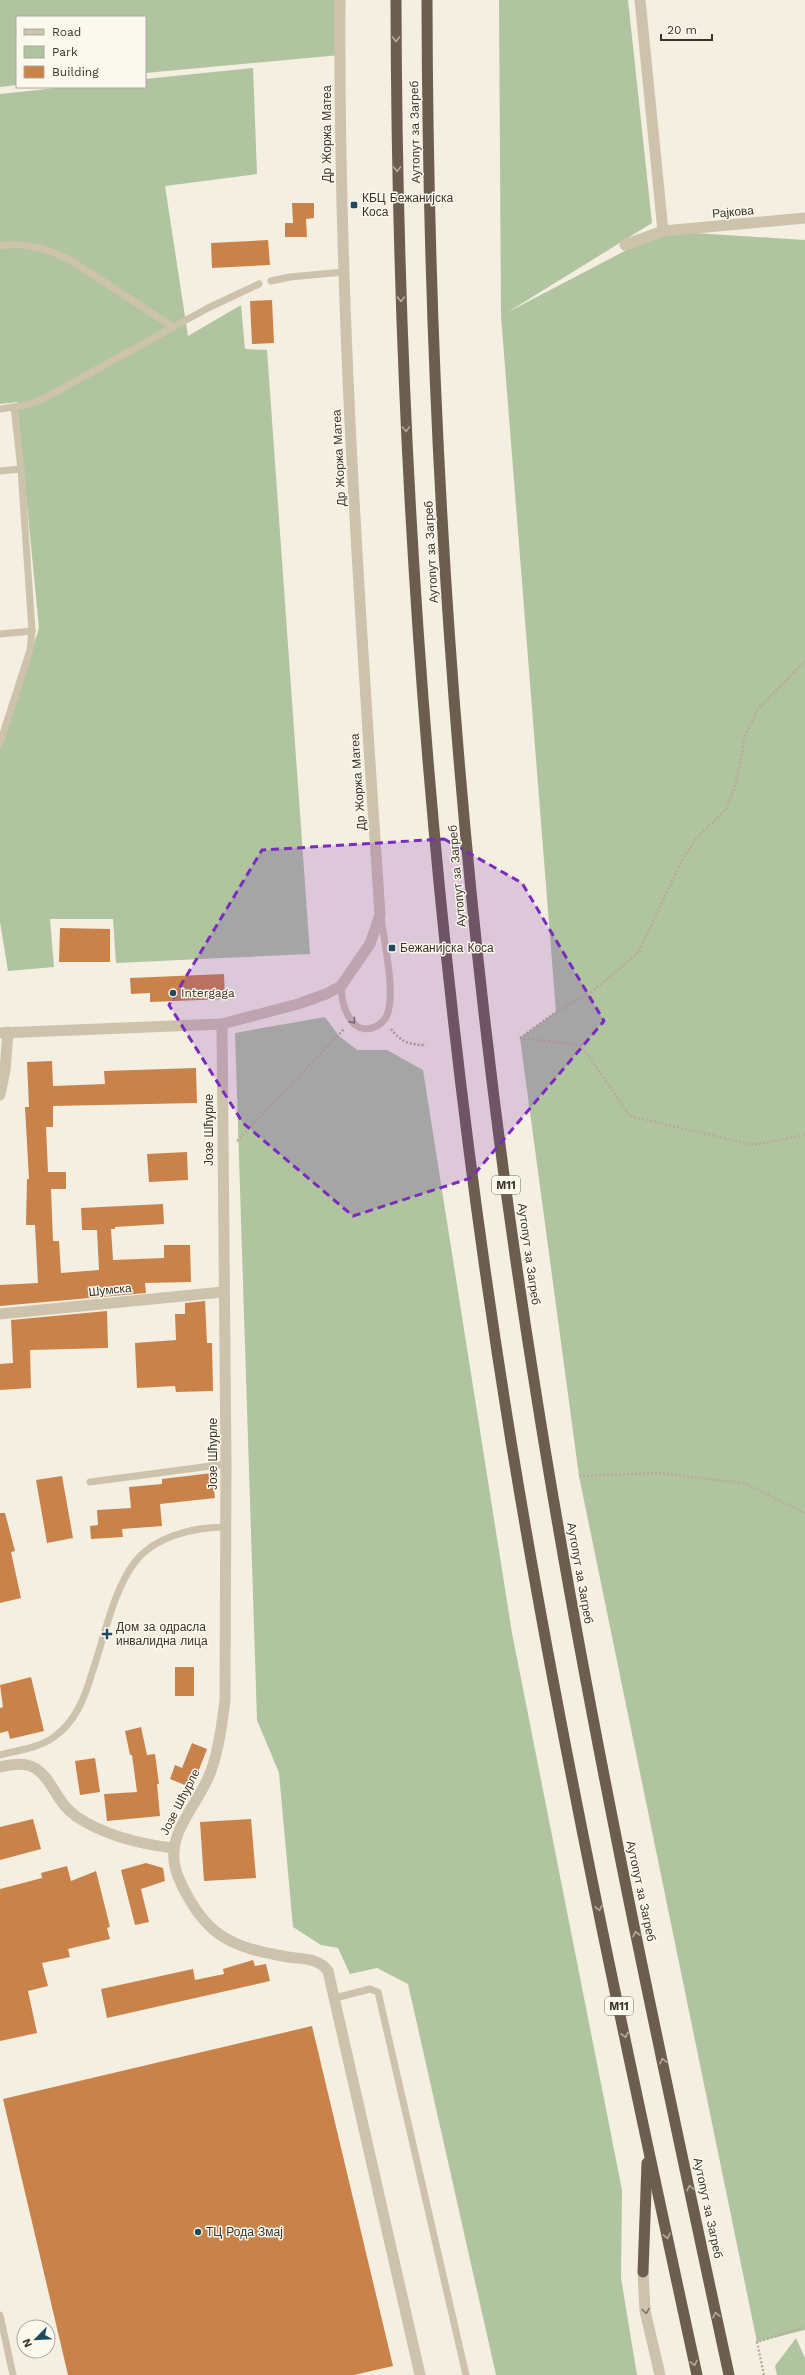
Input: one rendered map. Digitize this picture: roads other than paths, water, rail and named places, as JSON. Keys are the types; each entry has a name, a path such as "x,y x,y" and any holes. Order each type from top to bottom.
{"highway":[{"name":"Аутопут за Загреб","path":"396,0 398,198 408,465 426,742 458,1063 499,1364 533,1569 647,2143 697,2375"},
{"name":"Аутопут за Загреб","path":"427,0 431,292 447,607 472,896 491,1072 535,1388 571,1602 624,1876 729,2375"},
{"path":"643,2272 647,2143"}],"street":[{"name":"Др Жоржа Матеа","path":"340,0 339,122 343,272 360,610 380,915"},
{"path":"640,0 663,231"},
{"name":"Рајкова","path":"625,245 663,231 805,218"},
{"path":"0,1095 5,1070 4,1033 222,1024 298,1004 326,994 341,986 370,944 380,915"},
{"name":"Јозе Шћурле","path":"222,1024 223,1292 226,1464 225,1700 222,1728 208,1776 177,1835 173,1848 177,1874 182,1884 200,1916 216,1933 240,1946 318,1962 328,1971 420,2375"},
{"name":"Шумска","path":"0,1314 223,1292"},
{"path":"0,1767 22,1764 33,1767 46,1777 70,1811 85,1821 118,1837 173,1848"},
{"path":"643,2272 645,2311 660,2375"}],"lane":[{"path":"0,246 12,243 42,248 72,261 173,327"},
{"path":"271,281 290,277 343,272"},
{"path":"0,409 44,399 173,327 240,292 259,284"},
{"path":"0,743 30,650 32,631 21,470 14,407"},
{"path":"0,471 21,470"},
{"path":"0,634 32,631"},
{"path":"341,986 343,1006 351,1022 362,1029 369,1029 376,1028 384,1021 388,1012 391,996 380,915"},
{"path":"90,1482 226,1464"},
{"path":"0,1755 43,1744 56,1736 78,1711 119,1592 139,1558 159,1544 187,1531 205,1527 226,1527"},
{"path":"335,1998 370,1989 378,1992 466,2375"},
{"path":"0,2315 13,2375"}],"place":[{"name":"КБЦ Бежанијска Коса","path":"354,205"},
{"name":"Бежанијска Коса","path":"392,948"},
{"name":"Intergaga","path":"173,993"},
{"name":"Дом за одрасла инвалидна лица","path":"107,1634"},
{"name":"ТЦ Рода Змај","path":"198,2232"}]}
